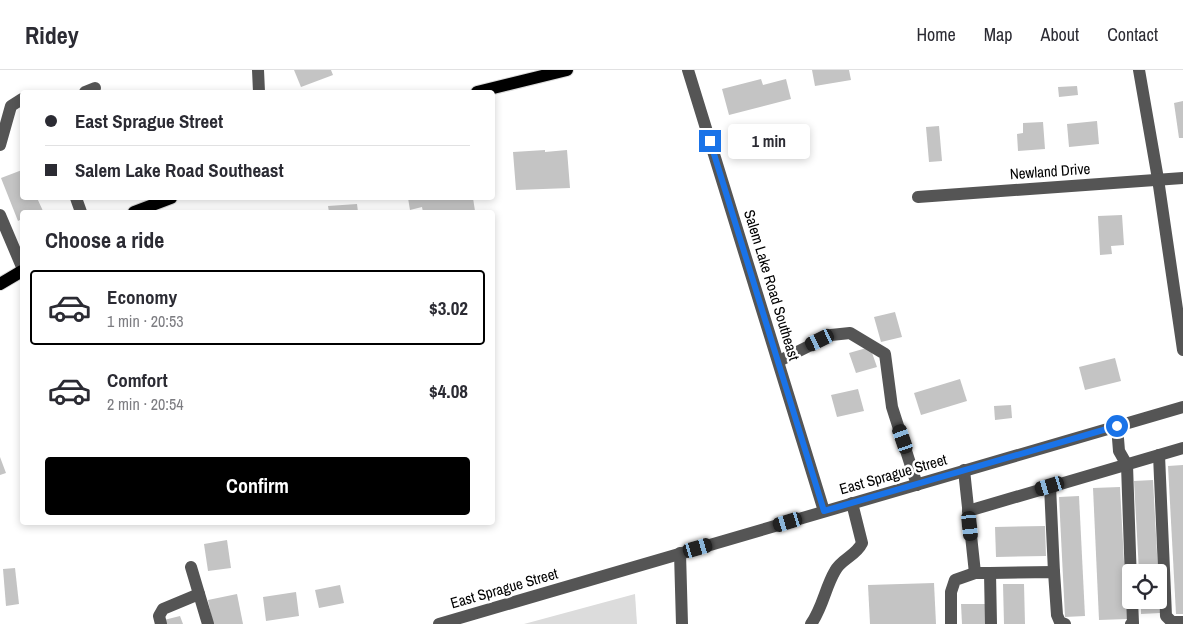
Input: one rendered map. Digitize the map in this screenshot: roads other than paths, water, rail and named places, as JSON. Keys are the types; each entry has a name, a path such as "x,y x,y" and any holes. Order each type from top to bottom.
{"main road":[{"path":"485,90 567,70"},
{"path":"139,210 166,200"},
{"path":"0,284 20,270"}],"street":[{"path":"258,70 259,90"},
{"name":"Salem Lake Road Southeast","path":"688,70 824,511"},
{"path":"1139,70 1158,179 1183,350"},
{"path":"0,145 11,106 20,100"},
{"name":"Newland Drive","path":"918,197 1183,178"},
{"path":"0,215 20,264"},
{"path":"779,362 831,334 850,333 885,354 892,407 917,485"},
{"name":"East Sprague Street","path":"438,624 1183,407"},
{"path":"1117,426 1119,451 1127,465 1130,564"},
{"path":"968,510 1183,448"},
{"path":"1159,455 1166,616 1172,622 1183,622"},
{"path":"964,470 975,573"},
{"path":"1050,486 1057,615 1060,622 1065,624"},
{"path":"811,624 824,602 834,572 838,566 854,554 862,543 852,503"},
{"path":"680,554 682,624"},
{"path":"191,567 208,624"},
{"path":"951,624 950,592 955,580 975,573 1054,572"},
{"path":"990,573 991,624"},
{"path":"161,624 159,616 164,609 199,594"},
{"path":"1131,624 1133,624 1132,609"}]}
